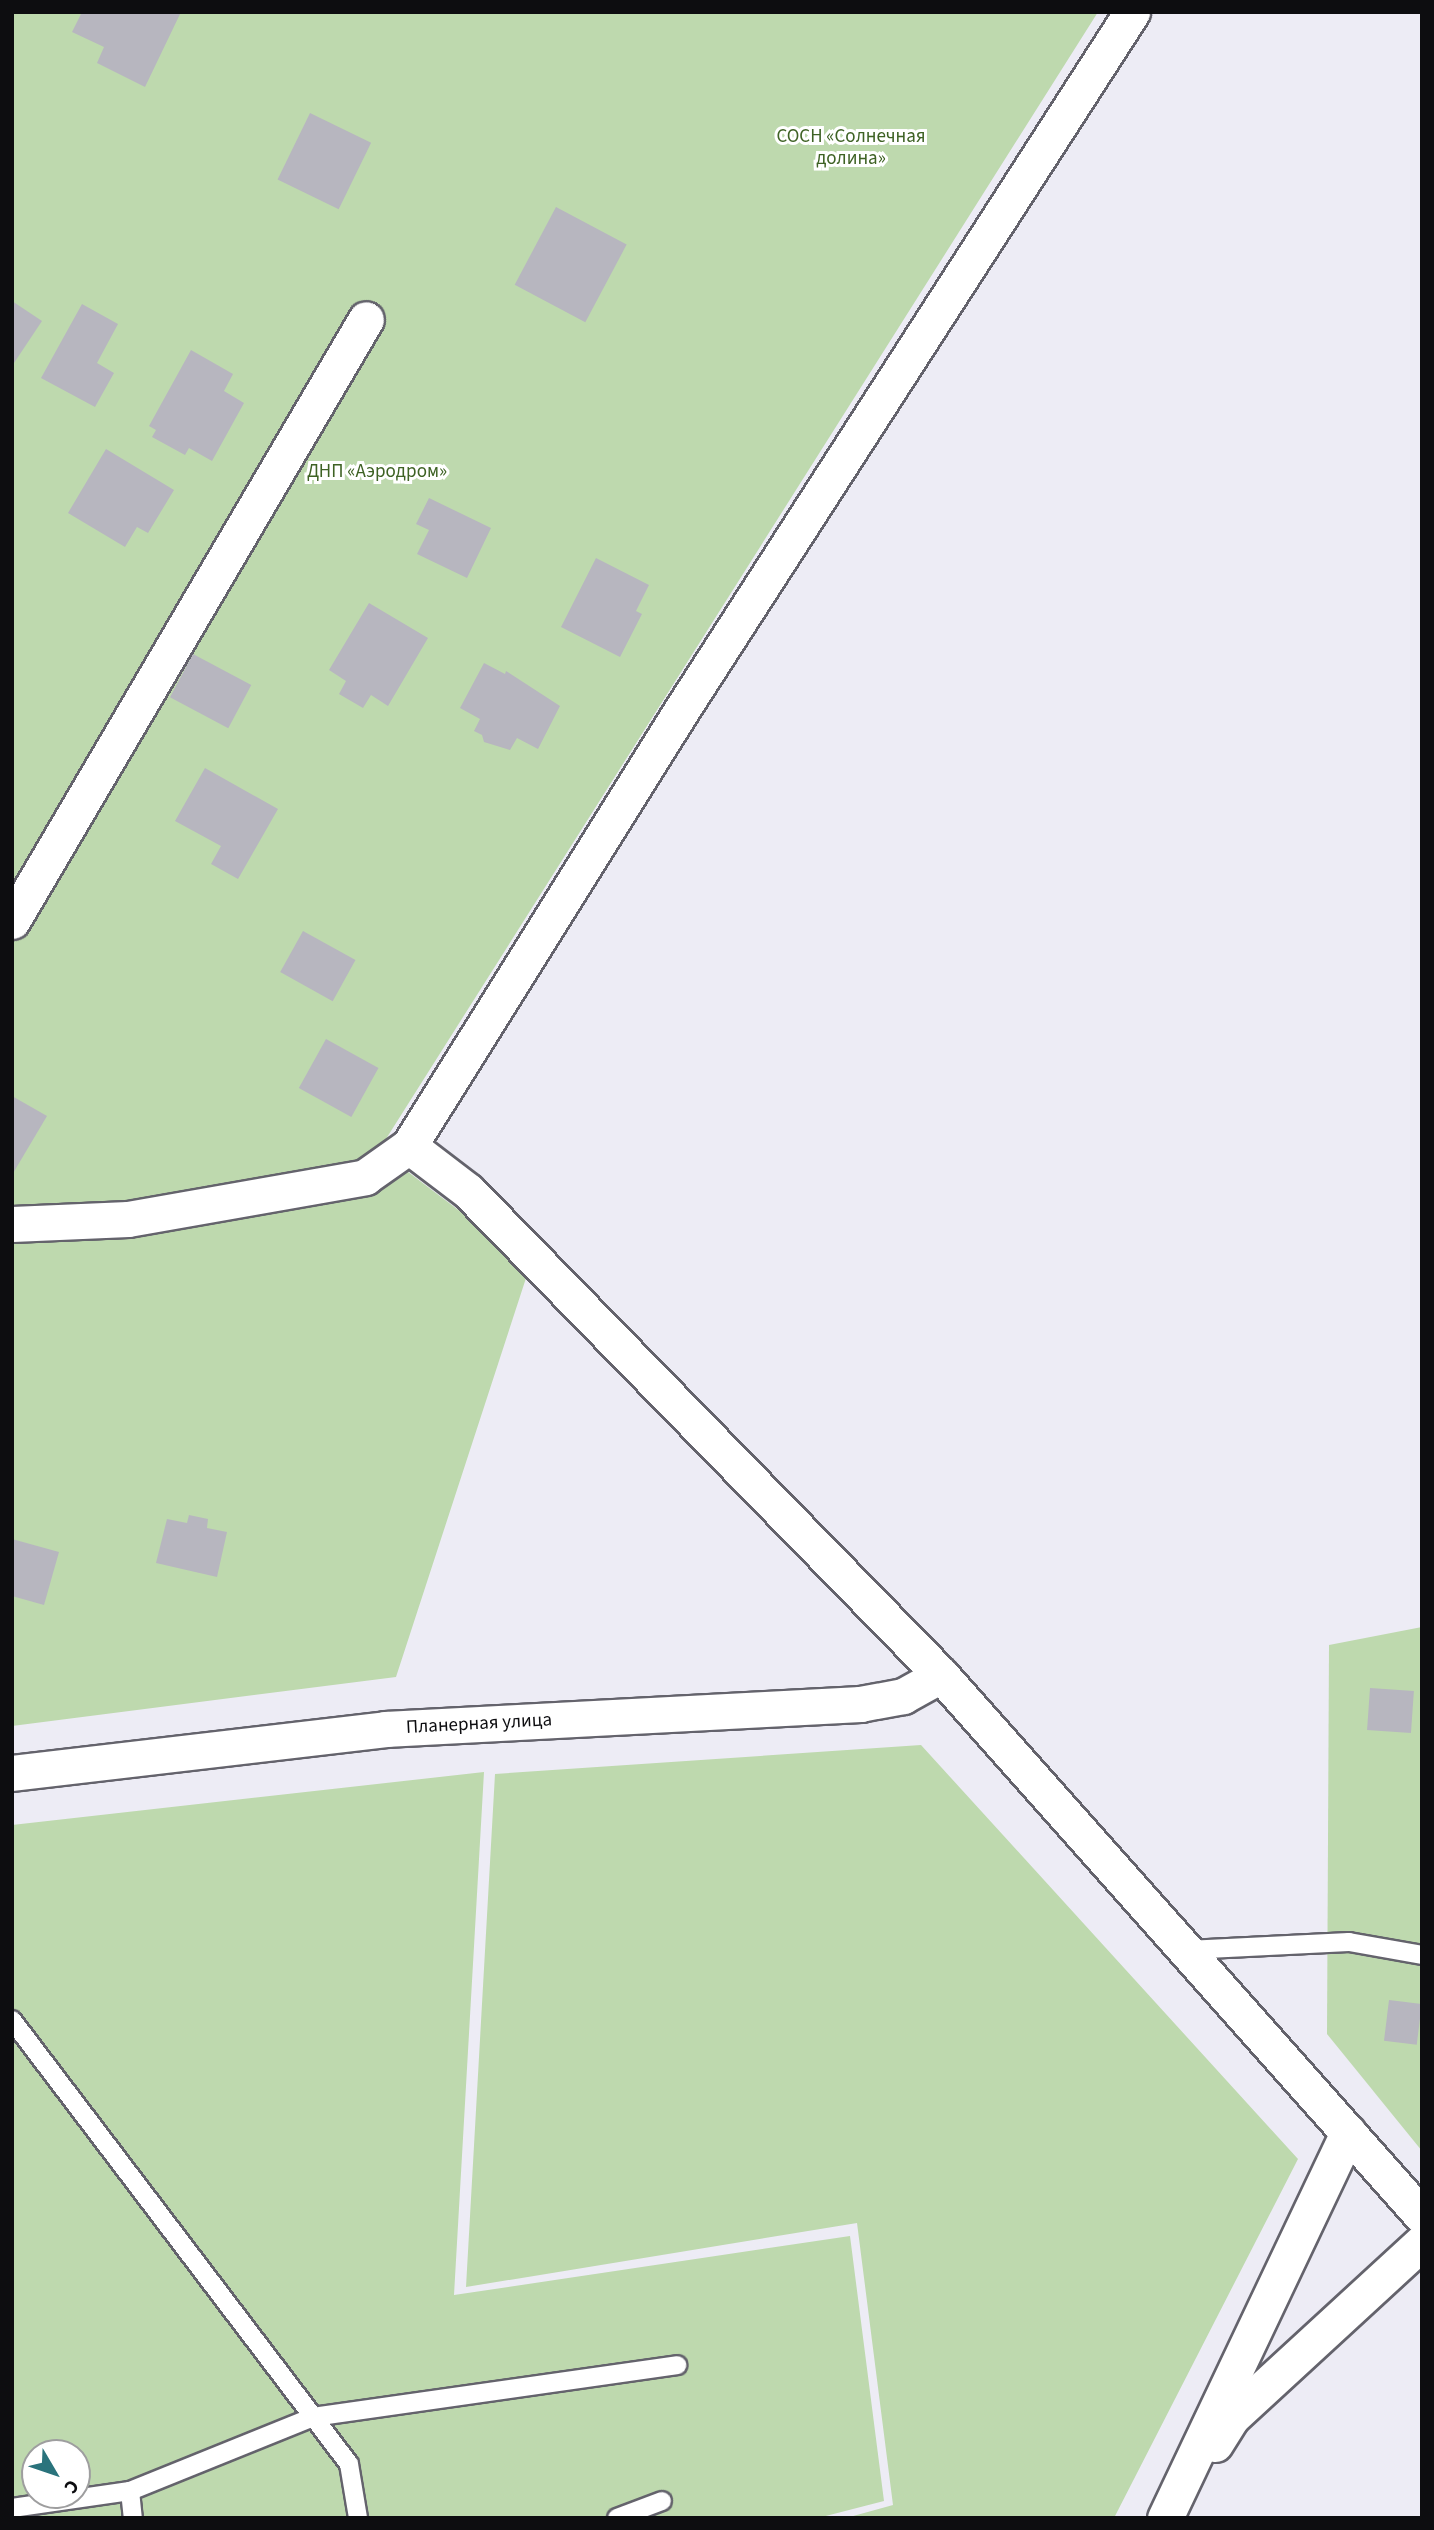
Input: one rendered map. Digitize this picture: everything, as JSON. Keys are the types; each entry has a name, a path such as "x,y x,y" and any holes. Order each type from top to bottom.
{"street":[{"path":"12,1224 128,1219 365,1177 409,1146 681,711 1132,12"},
{"path":"12,921 366,319"},
{"path":"409,1146 468,1191 941,1675 1422,2216"},
{"name":"Планерная улица","path":"12,1773 385,1729 860,1704 903,1696 941,1675"},
{"path":"1166,2518 1348,2132"},
{"path":"1166,2518 1232,2417 1422,2242"}],"lane":[{"path":"1187,1950 1349,1942 1422,1955"},
{"path":"12,2020 349,2465 358,2518"},
{"path":"12,2508 130,2491 313,2417 677,2365"},
{"path":"130,2491 133,2518"},
{"path":"617,2518 662,2501"}],"green space":[{"name":"ДНП «Аэродром»","path":"12,12 1098,12 379,1150 461,1212 528,1272 396,1677 12,1726"},
{"path":"1422,1627 1422,2151 1327,2034 1329,1645"},
{"path":"921,1745 1298,2159 1114,2518 846,2518 893,2505 857,2223 466,2287 495,1774"},
{"path":"484,1772 454,2295 850,2236 884,2501 818,2518 12,2518 12,1825"}],"building":[{"path":"82,12 181,12 145,87 97,63 104,47 72,32"},
{"path":"310,113 371,143 339,209 278,180"},
{"path":"556,207 627,245 585,322 515,285"},
{"path":"12,301 42,321 12,366"},
{"path":"82,304 118,324 97,363 114,373 95,407 41,378"},
{"path":"191,350 233,374 224,391 244,403 212,461 189,448 185,455 152,437 156,430 149,426"},
{"path":"106,449 174,490 148,533 137,527 125,547 68,513"},
{"path":"429,498 491,528 467,578 417,554 429,530 416,524"},
{"path":"596,558 649,585 636,611 642,614 620,657 561,627"},
{"path":"369,603 428,638 388,706 371,695 363,708 339,694 346,681 329,670"},
{"path":"193,654 251,685 228,728 170,697"},
{"path":"484,663 505,674 506,671 560,706 538,749 517,738 510,750 484,742 482,735 474,731 480,719 460,708"},
{"path":"205,768 278,809 238,879 211,864 221,846 175,821"},
{"path":"303,931 355,960 333,1001 280,972"},
{"path":"326,1039 378,1068 351,1117 299,1088"},
{"path":"12,1096 47,1116 12,1175"},
{"path":"189,1515 208,1519 207,1528 227,1532 217,1577 156,1563 167,1519 187,1523"},
{"path":"12,1539 59,1552 44,1605 12,1596"},
{"path":"1370,1688 1414,1691 1411,1733 1367,1730"},
{"path":"1389,2000 1422,2004 1417,2045 1384,2041"}],"park label":[{"name":"СОСН «Солнечная долина»","path":"851,148"}]}
